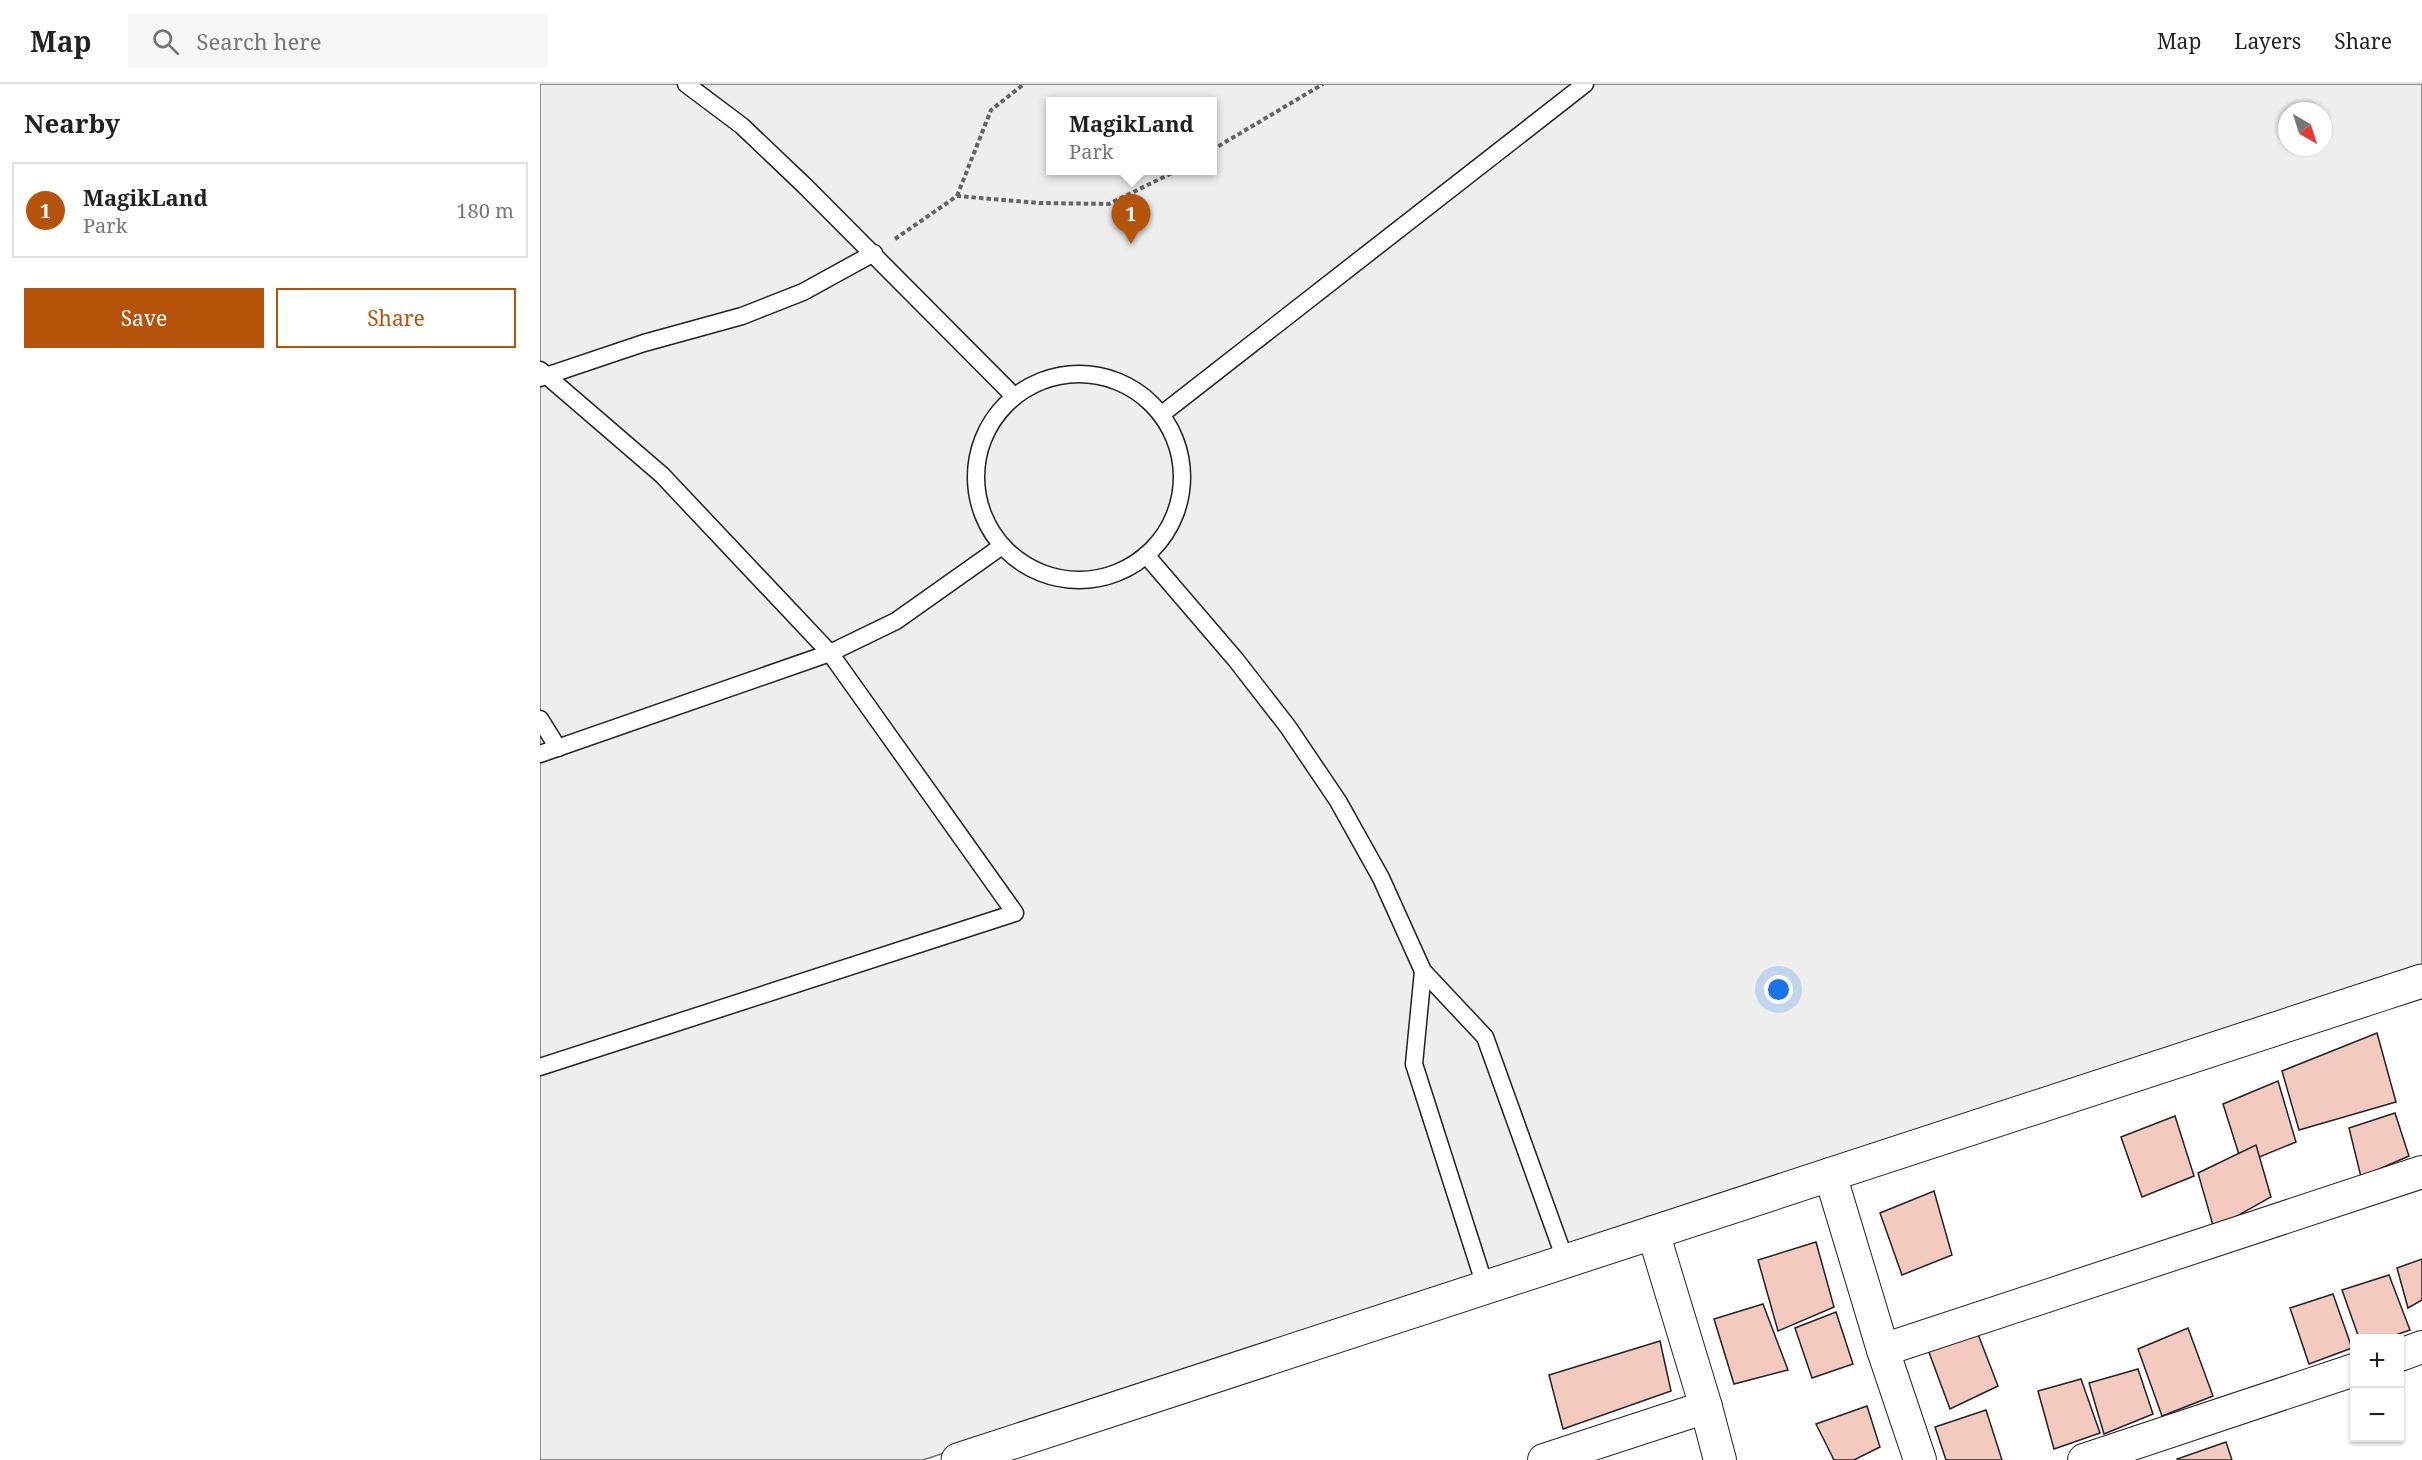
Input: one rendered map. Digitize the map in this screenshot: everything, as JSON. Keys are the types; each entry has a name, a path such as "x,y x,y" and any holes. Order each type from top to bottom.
{"street":[{"path":"958,1460 2422,981"},
{"path":"1882,1350 2422,1172"},
{"path":"1830,1174 1882,1350 1920,1460"},
{"path":"1653,1232 1720,1460"},
{"path":"2404,1354 2422,1347"},
{"path":"2084,1460 2350,1372"},
{"path":"1544,1460 1706,1407"}],"lane":[{"path":"686,84 742,126 874,253 1014,396"},
{"path":"1162,414 1585,84"},
{"path":"542,374 742,316 803,292 874,253"},
{"path":"1075,373 1108,377 1138,392 1162,414 1176,442 1182,472 1178,503 1166,531 1146,555 1123,569 1098,578 1072,580 1045,574 1030,567 1002,546 983,518 975,485 978,453 991,421 1014,396 1042,380 1075,373"},
{"path":"540,1067 1015,914 830,653 662,475 542,374"},
{"path":"540,754 830,653 896,621 1002,546"},
{"path":"1146,555 1236,660 1288,727 1338,801 1381,878 1423,971 1485,1037 1566,1262"},
{"path":"540,719 558,748"},
{"path":"1423,971 1414,1064 1486,1289"}],"path":[{"path":"874,253 957,196 991,110 1024,84"},
{"path":"1217,147 1323,84"},
{"path":"957,196 1039,203 1109,204 1170,175"}],"shaded area":[{"path":"540,84 2422,84 2422,969 923,1460 540,1460"}],"building":[{"path":"2377,1033 2396,1102 2299,1130 2282,1071"},
{"path":"2278,1081 2296,1142 2242,1164 2223,1104"},
{"path":"2395,1113 2409,1156 2361,1177 2349,1128"},
{"path":"2175,1116 2194,1176 2142,1197 2121,1137"},
{"path":"2256,1145 2271,1197 2214,1229 2198,1173"},
{"path":"1934,1191 1952,1255 1902,1275 1880,1213"},
{"path":"1816,1242 1834,1307 1778,1331 1758,1260"},
{"path":"2422,1259 2422,1300 2408,1308 2397,1268"},
{"path":"2389,1275 2410,1330 2398,1334 2358,1334 2342,1290"},
{"path":"2333,1294 2350,1342 2350,1349 2309,1364 2290,1308"},
{"path":"1763,1304 1788,1370 1734,1384 1714,1319"},
{"path":"1836,1312 1853,1364 1812,1378 1795,1328"},
{"path":"2188,1328 2213,1396 2162,1416 2138,1349"},
{"path":"1976,1329 1998,1386 1950,1409 1927,1347"},
{"path":"1660,1341 1671,1391 1563,1429 1549,1375"},
{"path":"2138,1369 2153,1414 2104,1434 2089,1383"},
{"path":"2081,1379 2100,1433 2054,1449 2038,1391"},
{"path":"1867,1406 1880,1447 1854,1460 1834,1460 1816,1424"},
{"path":"1986,1410 2002,1460 1946,1460 1935,1427"},
{"path":"2226,1442 2232,1460 2177,1459"}],"place":[{"name":"MagikLand","path":"1131,244"}]}
